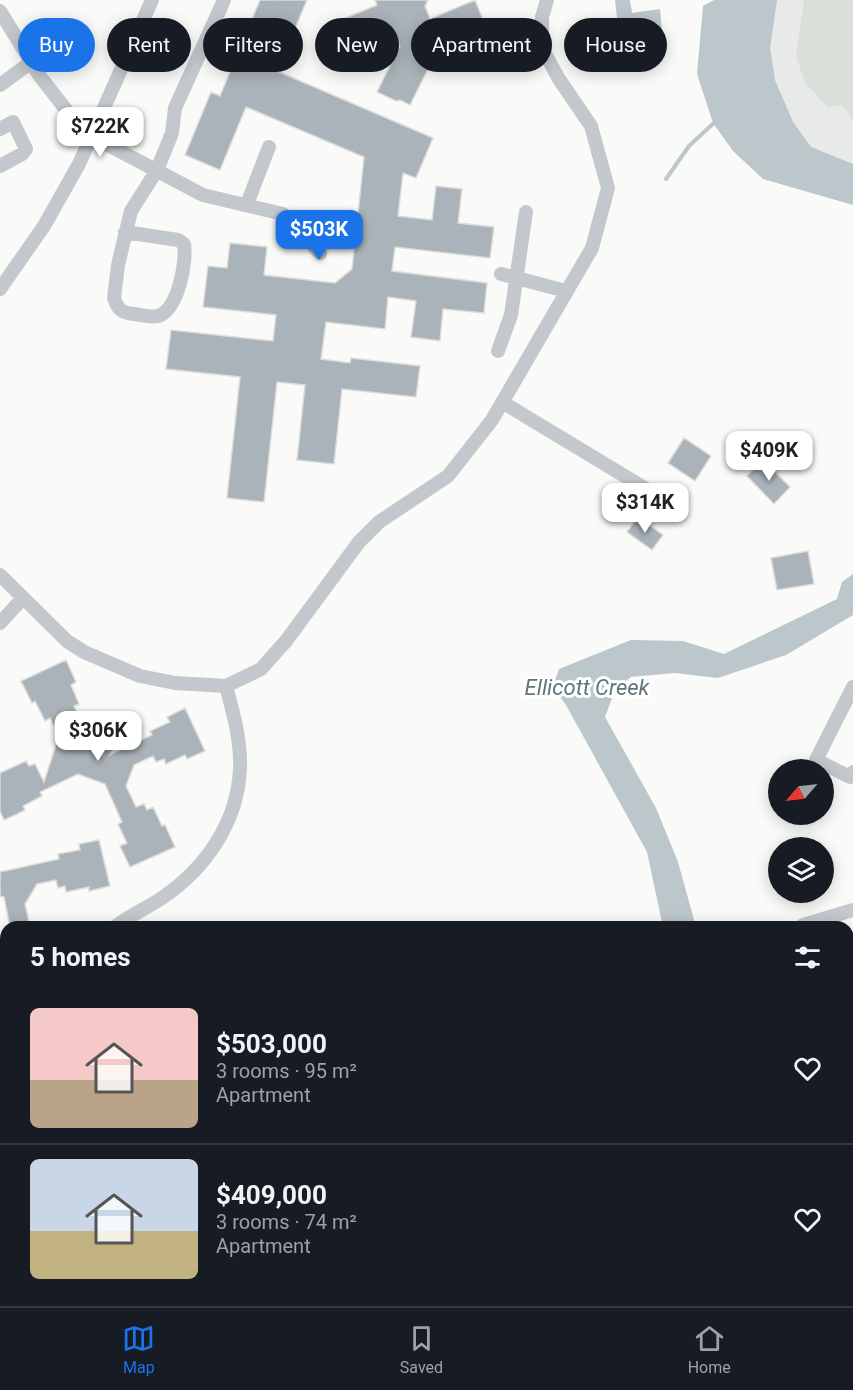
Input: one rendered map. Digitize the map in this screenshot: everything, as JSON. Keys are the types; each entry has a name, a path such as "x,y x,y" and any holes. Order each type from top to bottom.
{"street":[{"path":"0,289 53,212 93,137 152,0"},
{"path":"125,232 178,240 184,244 186,252 181,279 174,300 163,314 155,317 124,313 117,308 114,298 125,232 131,211 157,170 172,133 175,108 224,0"},
{"path":"0,575 67,641 84,652 140,676 175,683 226,686 261,669 286,641 359,542 379,522 448,476 492,420 592,248 608,188 591,126 559,79 542,48 542,17 546,1"},
{"path":"0,11 18,42"},
{"path":"0,85 18,72"},
{"path":"37,72 67,111 93,137 203,195 283,214 299,228 320,253"},
{"path":"0,129 13,122 26,149 22,154 0,166"},
{"path":"247,204 269,147"},
{"path":"498,351 511,315 526,212"},
{"path":"501,274 566,291"},
{"path":"502,402 671,504"},
{"path":"0,623 22,598"},
{"path":"125,921 163,898 187,878 209,854 231,816 240,768 237,729 226,686"},
{"path":"853,687 816,760 850,777 853,772"},
{"path":"817,921 853,910"}],"shaded area":[{"path":"737,0 853,0 853,179 775,152"},
{"path":"804,0 853,0 853,121 842,105 827,107 804,81 796,55"}],"water":[{"path":"615,0 630,0 632,13 660,9 661,18 617,18"},
{"path":"714,0 777,0 770,48 775,80 793,122 811,147 853,164 853,205 763,179 733,151 713,123 697,74 703,6"},
{"name":"Ellicott Creek","path":"853,574 853,615 786,655 718,678 675,673 631,677 615,690 605,717 656,808 678,862 694,921 662,921 647,852 566,705 553,687 559,669 631,640 683,641 724,654 837,599 842,582"}],"building":[{"path":"260,0 307,0 299,18 252,18"},
{"path":"375,0 428,0 425,6 430,18 411,18 411,72 426,72 410,105 377,92 387,72 399,72 399,18 346,18 377,5"},
{"path":"475,0 482,18 432,18"},
{"path":"230,72 279,72 433,138 416,178 403,173 398,216 432,220 436,186 462,189 458,223 494,227 490,258 395,247 392,271 487,283 484,313 443,309 440,341 411,337 416,301 388,297 385,329 326,322 321,359 350,363 351,358 420,366 416,397 342,389 334,464 297,460 305,385 277,382 264,502 227,498 240,377 166,369 171,330 273,341 276,315 203,307 208,266 227,268 230,243 267,247 264,275 335,283 352,269 364,157 246,107 220,170 185,155 211,92 220,96"},
{"path":"684,438 711,456 695,481 668,463"},
{"path":"763,460 790,487 774,504 747,476"},
{"path":"638,517 663,535 652,550 627,532"},
{"path":"808,551 814,584 777,590 771,558"},
{"path":"66,660 76,682 71,685 79,704 74,706 93,746 101,724 120,731 110,755 152,735 150,731 170,722 167,717 185,708 205,751 187,759 185,755 166,764 164,759 156,762 153,756 134,765 126,786 136,807 144,804 147,810 153,807 162,826 165,825 175,847 130,867 120,846 127,843 118,824 122,822 105,784 78,774 40,792 42,796 23,806 25,810 17,814 4,820 0,811 0,773 26,761 29,766 35,764 44,782 64,720 53,725 50,718 45,721 35,701 32,703 21,681"},
{"path":"99,840 110,886 89,891 89,887 66,892 65,886 58,888 56,880 37,884 25,904 29,921 9,921 4,897 0,896 0,872 59,859 58,854 80,850 79,844"}],"waterway":[{"path":"666,179 689,146 716,121"}]}
